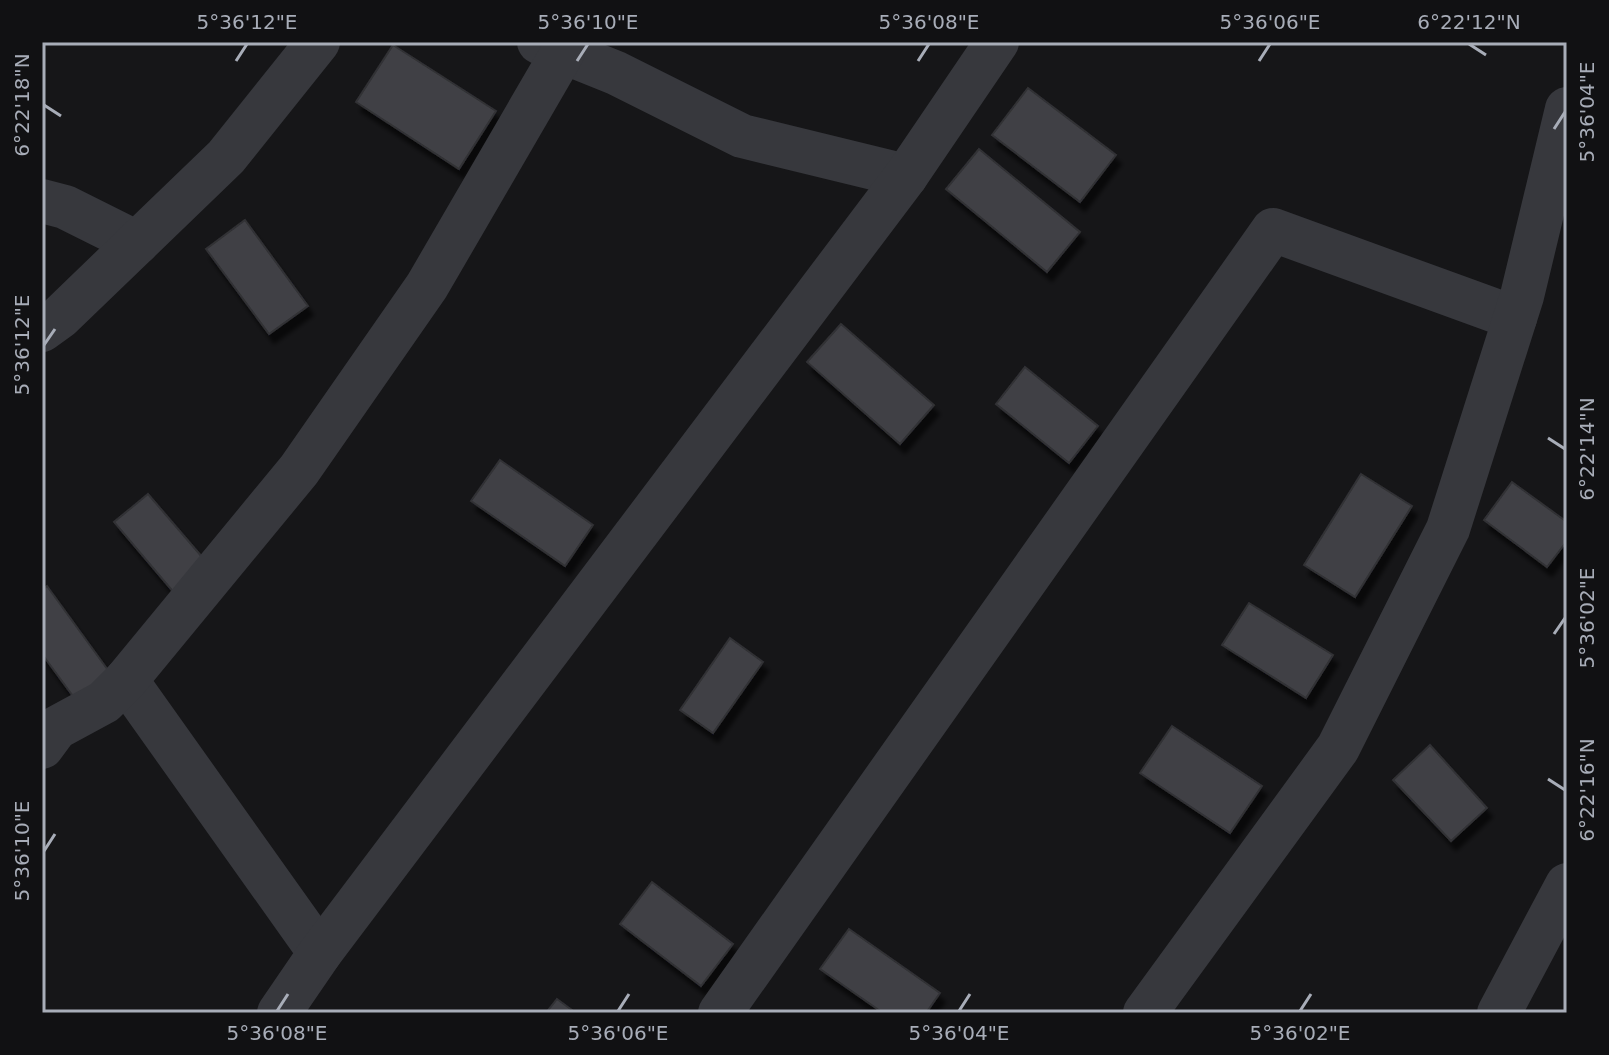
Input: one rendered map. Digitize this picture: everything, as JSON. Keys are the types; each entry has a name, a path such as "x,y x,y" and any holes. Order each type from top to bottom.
{"street":[{"path":"42,330 60,317 226,157 318,42"},
{"path":"279,1013 320,953 906,176 997,42"},
{"path":"42,747 56,728 104,702 126,680 299,470 427,286 551,47 616,73 742,136 906,176"},
{"path":"1145,1013 1338,748 1448,529 1515,318 1567,109"},
{"path":"42,201 65,207 137,243"},
{"path":"720,1013 1273,230 1515,318"},
{"path":"126,680 320,953"},
{"path":"1499,1013 1567,885"}],"building":[{"path":"393,45 496,111 459,169 356,102"},
{"path":"1028,88 1116,155 1080,202 992,135"},
{"path":"979,149 1080,232 1047,272 946,189"},
{"path":"245,220 308,306 269,334 206,249"},
{"path":"841,324 934,405 900,444 807,362"},
{"path":"1025,367 1098,426 1069,463 996,404"},
{"path":"500,460 593,525 565,566 471,501"},
{"path":"1361,474 1412,506 1355,597 1304,565"},
{"path":"1512,482 1567,522 1567,541 1547,567 1484,520"},
{"path":"148,494 215,572 181,601 114,522"},
{"path":"47,586 113,677 78,703 42,654 42,590"},
{"path":"1249,603 1333,655 1306,698 1222,645"},
{"path":"730,638 763,662 713,733 680,710"},
{"path":"1172,726 1262,786 1230,833 1140,773"},
{"path":"1430,745 1487,808 1451,841 1393,780"},
{"path":"652,882 733,944 701,986 620,924"},
{"path":"849,929 940,993 926,1013 883,1013 820,969"},
{"path":"557,999 576,1013 546,1013"}]}
